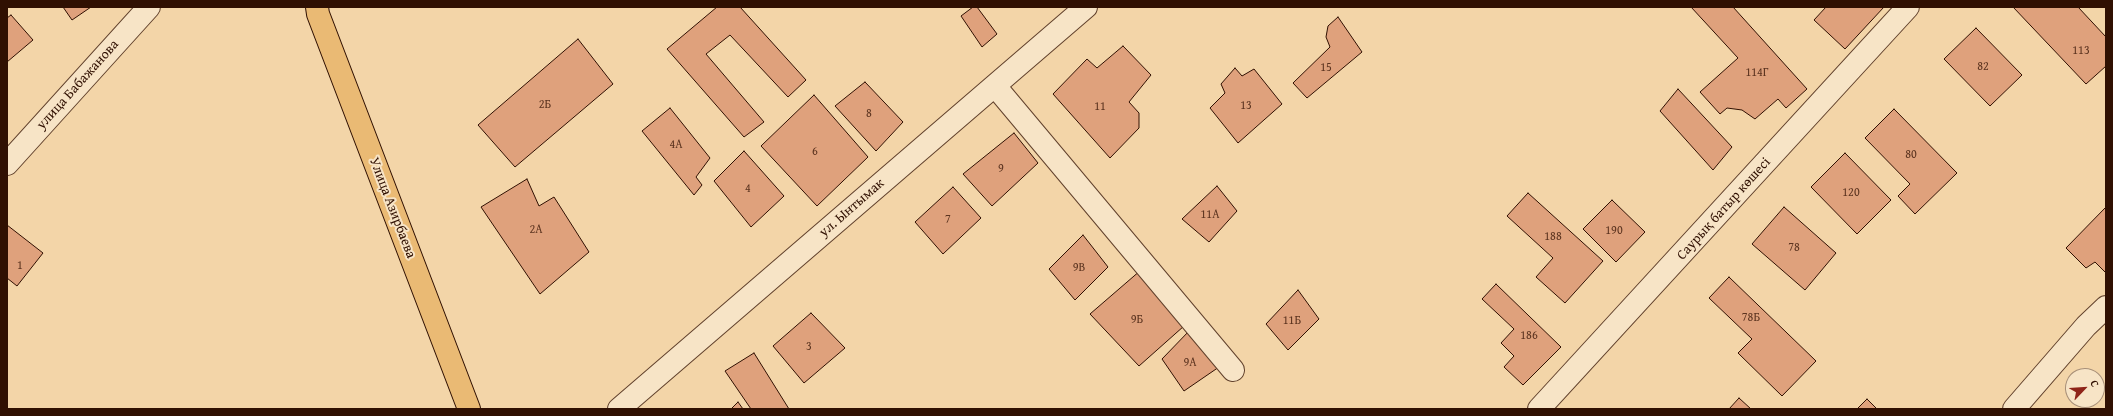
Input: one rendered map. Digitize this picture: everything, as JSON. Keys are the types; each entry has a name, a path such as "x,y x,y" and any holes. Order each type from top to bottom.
{"main road":[{"name":"Улица Азирбаева","path":"317,7 318,14 469,409"}],"street":[{"name":"улица Бабажанова","path":"7,164 149,7"},
{"name":"ул. Ынтымак","path":"619,409 1086,7"},
{"name":"Саурық батыр көшесі","path":"1539,409 1908,7"},
{"path":"994,86 1234,370"},
{"path":"2014,409 2086,326 2106,307"}],"building":[{"path":"63,7 91,7 72,20"},
{"path":"717,7 740,7 806,80 788,97 730,35 706,54 764,122 744,137 667,49"},
{"path":"973,7 977,7 997,34 982,47 961,16"},
{"path":"1691,7 1733,7 1807,89 1786,108 1778,99 1755,119 1742,110 1727,108 1720,114 1700,92 1738,58"},
{"path":"1826,7 1884,7 1845,49 1814,20"},
{"path":"2013,7 2078,7 2106,37 2106,66 2086,84"},
{"path":"11,15 33,40 7,62 7,18"},
{"path":"1338,17 1362,52 1307,98 1293,83 1330,47 1326,37 1328,26"},
{"path":"1976,28 2022,75 1990,106 1944,59"},
{"path":"578,39 613,84 515,167 478,125"},
{"path":"1123,46 1151,75 1129,102 1139,113 1139,128 1110,158 1053,94 1087,59 1097,68"},
{"path":"1235,68 1242,76 1254,69 1282,104 1238,143 1210,108 1225,93 1221,84"},
{"path":"865,82 903,122 876,151 835,106"},
{"path":"1678,89 1732,147 1713,170 1660,111"},
{"path":"814,95 868,157 817,206 761,146"},
{"path":"670,108 710,158 696,177 702,185 694,195 642,131"},
{"path":"1894,109 1957,173 1915,214 1898,196 1910,184 1865,138"},
{"path":"1014,133 1038,163 992,206 963,174"},
{"path":"744,151 784,196 751,227 714,181"},
{"path":"1845,153 1891,200 1857,234 1811,187"},
{"path":"527,179 539,206 554,197 589,252 540,294 481,207"},
{"path":"1217,186 1237,211 1209,242 1182,219"},
{"path":"953,187 981,218 943,254 915,222"},
{"path":"1528,193 1603,261 1565,303 1536,277 1553,258 1507,216"},
{"path":"1612,200 1645,232 1616,262 1583,229"},
{"path":"1784,207 1836,253 1805,290 1752,244"},
{"path":"2106,207 2106,273 2095,262 2086,268 2066,248"},
{"path":"7,225 43,253 17,286 7,278"},
{"path":"1083,235 1108,267 1075,300 1049,269"},
{"path":"1141,270 1184,326 1139,366 1090,314"},
{"path":"1729,277 1816,361 1782,396 1738,353 1752,339 1709,298"},
{"path":"1496,284 1561,347 1523,385 1504,367 1514,356 1501,343 1514,329 1482,299"},
{"path":"1298,290 1319,319 1288,350 1266,324"},
{"path":"811,313 845,348 804,383 773,346"},
{"path":"1191,329 1219,367 1184,391 1162,359"},
{"path":"754,353 789,409 751,409 725,371"},
{"path":"1739,398 1751,409 1729,409"},
{"path":"1867,399 1877,409 1857,409"},
{"path":"738,402 743,409 731,409"}]}
